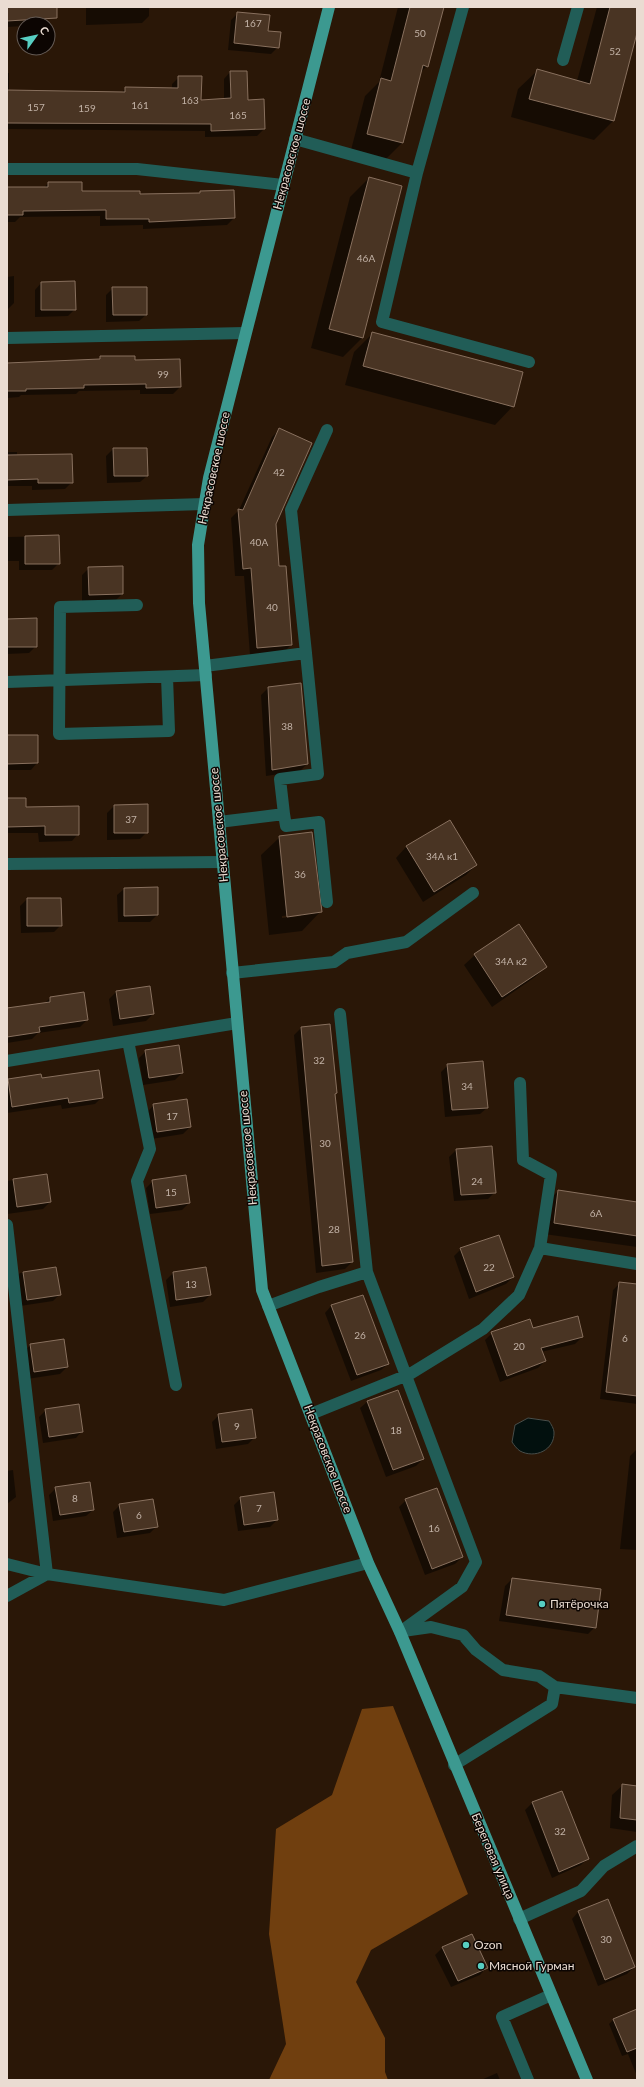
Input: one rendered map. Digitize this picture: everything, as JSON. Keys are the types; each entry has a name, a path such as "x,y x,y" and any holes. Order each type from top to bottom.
{"main road":[{"name":"Некрасовское шоссе","path":"329,7 245,333 204,504 198,545 199,603 262,1290 368,1563 400,1632"},
{"name":"Береговая улица","path":"400,1632 454,1765 587,2080"}],"street":[{"path":"463,7 417,173 382,322 528,362"},
{"path":"563,60 578,7"},
{"path":"295,139 417,173"},
{"path":"7,169 137,169 283,185"},
{"path":"7,338 245,333"},
{"path":"327,430 291,510 318,774 280,779 286,826 319,822 327,902"},
{"path":"7,510 204,504"},
{"path":"137,605 60,607 59,734 169,731 167,677"},
{"path":"7,682 167,677 306,653"},
{"path":"219,822 284,814"},
{"path":"7,864 222,862"},
{"path":"232,973 334,962 347,953 406,942 473,893"},
{"path":"340,1014 367,1272 476,1562 462,1587 400,1632"},
{"path":"7,1061 237,1023"},
{"path":"128,1041 150,1149 137,1181 176,1385"},
{"path":"311,1414 405,1376 483,1329 519,1295 540,1248 551,1175 523,1160 520,1083"},
{"path":"7,1225 47,1574"},
{"path":"540,1248 637,1264"},
{"path":"268,1306 319,1287 367,1272"},
{"path":"7,1564 47,1574 224,1600 368,1563"},
{"path":"7,1596 47,1574"},
{"path":"400,1632 431,1627 463,1635 476,1650 503,1670 539,1676 555,1687 637,1698"},
{"path":"454,1765 552,1704 555,1687"},
{"path":"519,1919 581,1891 604,1866 637,1846"},
{"path":"528,2080 502,2017 551,1995"}],"shaded area":[{"path":"528,1418 549,1421 554,1429 551,1444 548,1448 538,1453 532,1454 520,1451 512,1442 515,1425"},
{"path":"393,1706 468,1894 371,1950 356,1982 385,2038 385,2072 388,2080 269,2080 286,2044 269,1934 276,1829 332,1795 362,1709"}],"building":[{"path":"7,7 57,7 57,18 56,16 16,16 16,20 7,21"},
{"path":"410,7 444,7 428,67 423,65 403,143 367,134 381,78 391,81"},
{"path":"610,7 637,7 637,33 614,121 529,99 537,69 590,84"},
{"path":"237,12 270,15 268,31 281,32 279,48 234,43"},
{"path":"230,71 247,71 248,100 264,99 265,129 211,131 211,124 7,123 7,90 125,92 125,87 178,88 178,76 202,76 201,100 231,98"},
{"path":"369,177 402,186 363,338 329,329"},
{"path":"48,182 82,182 82,191 140,191 140,194 200,193 200,191 234,190 235,218 149,222 149,219 106,219 106,210 23,211 23,215 7,215 7,187 48,187"},
{"path":"75,281 76,310 41,310 41,282"},
{"path":"112,287 147,287 147,315 113,315"},
{"path":"372,332 523,372 514,407 363,366"},
{"path":"100,356 135,356 135,360 180,359 181,387 146,388 146,384 84,385 84,388 26,389 26,391 7,391 7,363 100,359"},
{"path":"279,428 312,443 276,524 279,566 286,566 292,645 257,648 251,568 243,569 238,509 243,510"},
{"path":"113,448 147,448 148,476 114,476"},
{"path":"72,454 73,483 38,483 38,479 7,480 7,455"},
{"path":"59,535 60,564 25,564 25,536"},
{"path":"123,566 123,594 89,595 88,567"},
{"path":"37,618 37,647 7,647 7,619"},
{"path":"301,683 308,764 272,770 268,687"},
{"path":"7,735 38,735 38,763 7,764"},
{"path":"7,798 26,798 26,807 79,806 79,835 45,835 45,826 7,827"},
{"path":"148,804 148,833 114,833 114,805"},
{"path":"450,820 477,865 434,892 406,846"},
{"path":"312,832 322,912 287,917 279,836"},
{"path":"158,887 158,915 124,916 124,888"},
{"path":"27,898 61,898 62,926 27,926"},
{"path":"519,924 547,967 502,997 474,954"},
{"path":"150,986 154,1014 120,1019 116,991"},
{"path":"84,992 88,1020 39,1027 40,1032 7,1037 7,1008 50,1002 50,997"},
{"path":"330,1024 337,1093 335,1094 353,1262 322,1266 301,1027"},
{"path":"179,1045 183,1073 149,1078 145,1050"},
{"path":"483,1061 488,1108 452,1110 447,1064"},
{"path":"99,1070 103,1098 69,1103 68,1098 12,1107 8,1079 41,1074 42,1078"},
{"path":"187,1099 191,1127 157,1132 153,1104"},
{"path":"492,1146 496,1193 461,1195 456,1149"},
{"path":"47,1174 51,1202 17,1207 13,1179"},
{"path":"186,1175 190,1203 156,1208 152,1180"},
{"path":"558,1190 637,1202 637,1236 554,1223"},
{"path":"499,1235 514,1277 476,1292 460,1248"},
{"path":"56,1267 61,1295 27,1300 23,1272"},
{"path":"206,1267 211,1295 176,1300 173,1272"},
{"path":"619,1282 637,1284 637,1396 606,1392"},
{"path":"363,1295 389,1364 357,1375 331,1305"},
{"path":"578,1316 583,1337 541,1348 546,1361 507,1376 491,1332 530,1319 533,1328"},
{"path":"64,1339 68,1367 34,1372 30,1344"},
{"path":"398,1390 424,1459 393,1470 367,1401"},
{"path":"79,1404 83,1432 49,1437 45,1409"},
{"path":"252,1409 256,1438 222,1442 218,1414"},
{"path":"90,1482 94,1510 60,1515 55,1487"},
{"path":"437,1488 463,1557 432,1569 405,1499"},
{"path":"274,1492 278,1520 244,1525 240,1497"},
{"path":"153,1499 158,1527 124,1532 119,1504"},
{"path":"512,1578 601,1589 596,1628 506,1615"},
{"path":"622,1784 637,1786 637,1820 620,1818"},
{"path":"562,1791 589,1859 559,1872 532,1802"},
{"path":"608,1899 635,1967 605,1980 578,1911"},
{"path":"472,1934 488,1968 458,1981 442,1947"},
{"path":"637,2009 637,2048 627,2052 613,2019"}],"place":[{"name":"Пятёрочка","path":"542,1604"},
{"name":"Ozon","path":"466,1945"},
{"name":"Мясной Гурман","path":"481,1966"}]}
